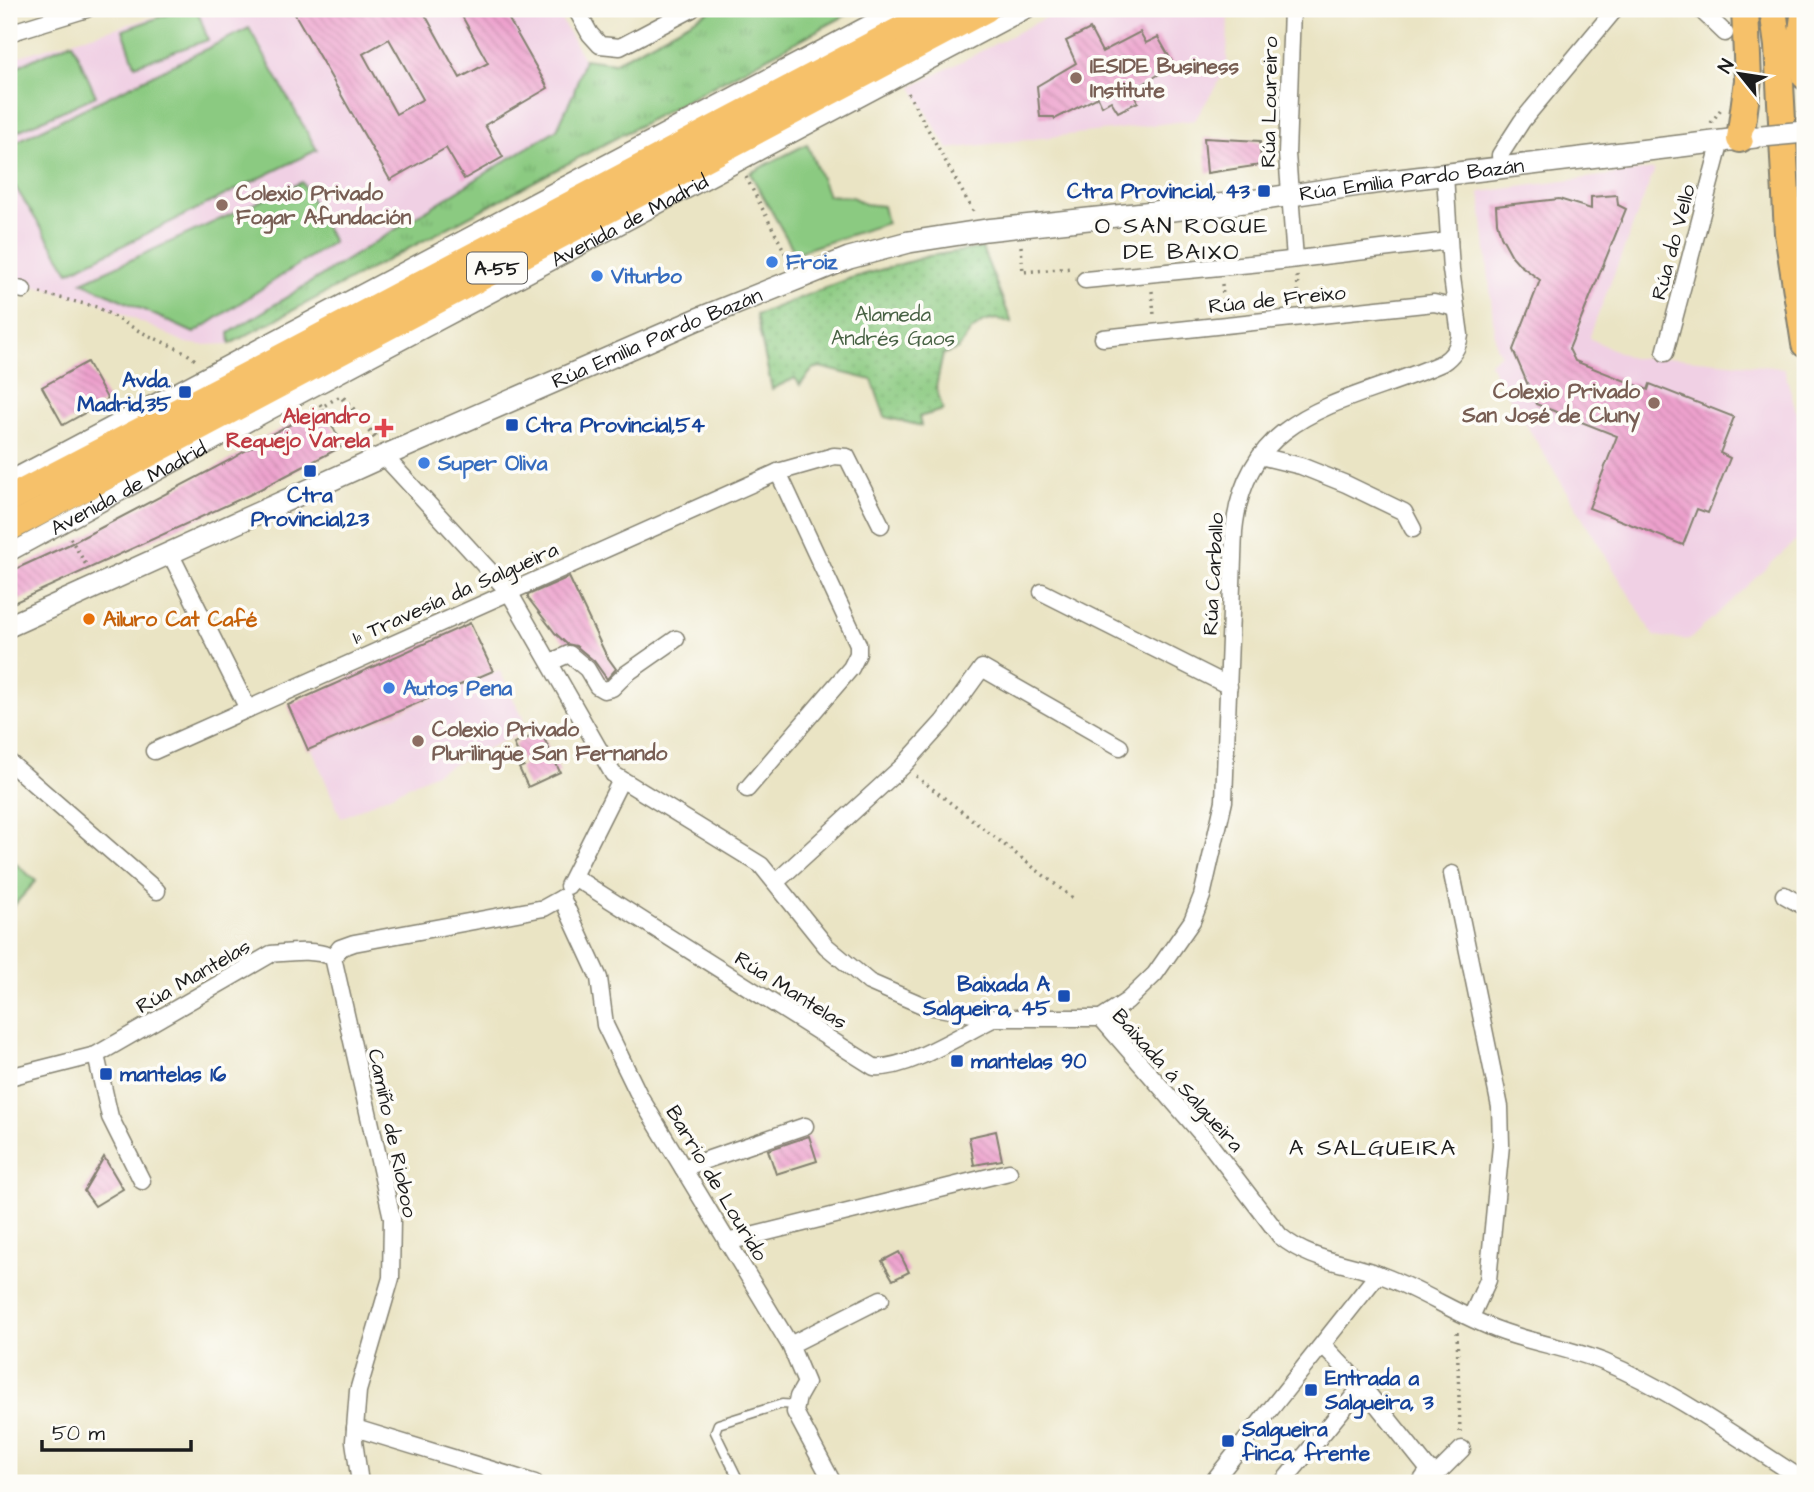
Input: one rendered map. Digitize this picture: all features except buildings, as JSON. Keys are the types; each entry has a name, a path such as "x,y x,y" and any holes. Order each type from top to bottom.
{"main road":[{"name":"Avenida de Madrid","path":"9,499 940,9"},
{"name":"Avenida de Madrid","path":"9,528 985,9"},
{"path":"1741,139 1748,80 1745,9"},
{"path":"1773,9 1778,46 1788,233 1805,344"},
{"path":"1805,9 1801,38 1805,76"}],"street":[{"path":"9,33 87,9"},
{"path":"576,9 590,34 600,45 620,47 692,9"},
{"path":"9,480 897,9"},
{"name":"Avenida de Madrid","path":"9,553 1028,9"},
{"name":"Rúa Loureiro","path":"1292,9 1287,154 1296,265"},
{"path":"1700,9 1725,33"},
{"path":"1501,168 1500,155 1522,121 1612,13"},
{"name":"Rúa Emilia Pardo Bazán","path":"9,626 170,553 380,445 849,258 909,242 986,230 1237,203 1805,132"},
{"name":"Rúa do Vello","path":"1665,353 1741,139"},
{"name":"Rúa Carballo","path":"1101,1018 1127,1001 1155,974 1187,930 1202,897 1224,802 1236,509 1245,480 1260,456 1285,431 1326,406 1365,390 1431,369 1448,359 1458,344 1460,335 1449,241 1445,175"},
{"path":"1080,274 1296,265 1449,241"},
{"name":"Rúa de Freixo","path":"1103,338 1434,303 1456,308"},
{"name":"Baixada á Salgueira","path":"380,445 509,592 613,774 761,865 826,946 869,982 922,1005 995,1018 1101,1018 1205,1138 1280,1236 1294,1247 1313,1256 1378,1274 1428,1294 1510,1334 1603,1361 1648,1382 1805,1481"},
{"name":"1ª Travesía da Salgueira","path":"154,751 776,473 834,456 847,457 881,525"},
{"path":"1260,456 1301,466 1405,512 1413,529"},
{"path":"747,789 851,668 858,654 858,644 776,473"},
{"path":"170,553 248,709"},
{"path":"1042,592 1228,686"},
{"path":"551,662 569,654 587,669 597,686 604,690 612,688 626,674 676,639"},
{"path":"776,881 903,766 943,722 982,668 1120,747"},
{"path":"9,762 157,891"},
{"path":"333,957 340,948 354,943 544,908 562,898 621,780"},
{"path":"1452,874 1500,1107 1501,1145 1488,1280 1467,1315"},
{"name":"Rúa Mantelas","path":"573,877 874,1067 887,1068 911,1060 995,1018"},
{"path":"1784,895 1805,906"},
{"name":"Barrio de Lourido","path":"562,898 598,978 605,1025 640,1097 790,1345 806,1383 795,1412 833,1483"},
{"name":"Rúa Mantelas","path":"9,1077 96,1055 271,954 304,951 321,952 333,957"},
{"name":"Camiño de Rioboo","path":"333,957 392,1218 391,1278 358,1391 355,1428 360,1483"},
{"path":"96,1055 110,1117 142,1181"},
{"path":"683,1168 804,1126"},
{"path":"727,1242 1009,1172"},
{"path":"1212,1483 1378,1274"},
{"path":"790,1345 881,1299"},
{"path":"1323,1345 1362,1386 1425,1477 1439,1472 1462,1448"},
{"path":"1282,1483 1362,1386"},
{"path":"355,1428 536,1483"}],"lane":[{"path":"740,1483 715,1432 718,1424 782,1404 797,1405"}],"path":[{"path":"904,85 973,211"},
{"path":"744,172 789,260"},
{"path":"1021,237 1023,272 1080,274"},
{"path":"1296,265 1299,304"},
{"path":"1221,278 1224,313"},
{"path":"1152,286 1154,320"},
{"path":"16,288 97,307 141,332 186,352 200,363"},
{"path":"339,392 380,445"},
{"path":"319,402 322,407 340,396 380,445"},
{"path":"68,533 89,569"},
{"path":"903,766 1074,899"},
{"path":"1462,1448 1458,1419 1457,1329 1467,1315"}],"shaded area":[{"name":"Colexio Privado Fogar Afundación","path":"181,9 555,9 584,59 574,92 557,129 229,333 230,344 201,345 186,343 98,302 9,280 9,59"},
{"name":"IESIDE Business Institute","path":"1062,9 1228,9 1227,68 1195,120 948,149 912,87"},
{"name":"Colexio Privado San José de Cluny","path":"1655,169 1589,338 1631,358 1676,358 1784,368 1805,444 1805,532 1689,640 1654,636 1489,363 1501,354 1496,347 1480,192"},
{"name":"Colexio Privado Plurilingüe San Fernando","path":"499,670 523,718 522,732 341,818 312,749"}],"green space":[{"path":"183,9 197,9 208,40 135,65 123,30"},
{"path":"713,9 848,9 850,13 230,344 229,333 557,129 574,92 584,59 614,63"},
{"path":"249,28 317,150 69,272 9,177 9,145"},
{"path":"72,42 96,96 9,135 9,70"},
{"path":"807,144 828,195 852,197 865,204 883,206 887,223 795,253 750,173"},
{"path":"302,182 333,242 194,333 82,282"},
{"name":"Alameda Andrés Gaos","path":"982,248 1012,323 996,319 983,322 971,331 958,349 943,354 936,387 943,410 919,417 921,426 885,417 872,380 820,367 813,369 800,385 795,378 772,389 756,315 848,279 929,256"},
{"path":"9,858 36,881 9,911"}],"place":[{"name":"IESIDE Business Institute","path":"1076,78"},
{"name":"Ctra Provincial, 43","path":"1264,191"},
{"name":"Colexio Privado Fogar Afundación","path":"222,205"},
{"name":"Froiz","path":"772,262"},
{"name":"Viturbo","path":"597,276"},
{"name":"Avda. Madrid,35","path":"185,392"},
{"name":"Colexio Privado San José de Cluny","path":"1654,403"},
{"name":"Ctra Provincial,54","path":"512,425"},
{"name":"Alejandro Requejo Varela","path":"384,428"},
{"name":"Super Oliva","path":"424,463"},
{"name":"Ctra Provincial,23","path":"310,471"},
{"name":"Ailuro Cat Café","path":"89,619"},
{"name":"Autos Pena","path":"389,688"},
{"name":"Colexio Privado Plurilingüe San Fernando","path":"418,741"},
{"name":"Baixada A Salgueira, 45","path":"1064,996"},
{"name":"mantelas 90","path":"957,1061"},
{"name":"mantelas 16","path":"106,1074"},
{"name":"Entrada a Salgueira, 3","path":"1311,1390"},
{"name":"Salgueira finca, frente","path":"1228,1441"}],"district":[{"name":"O SAN ROQUE DE BAIXO","path":"1182,238"},
{"name":"A SALGUEIRA","path":"1373,1147"}]}
